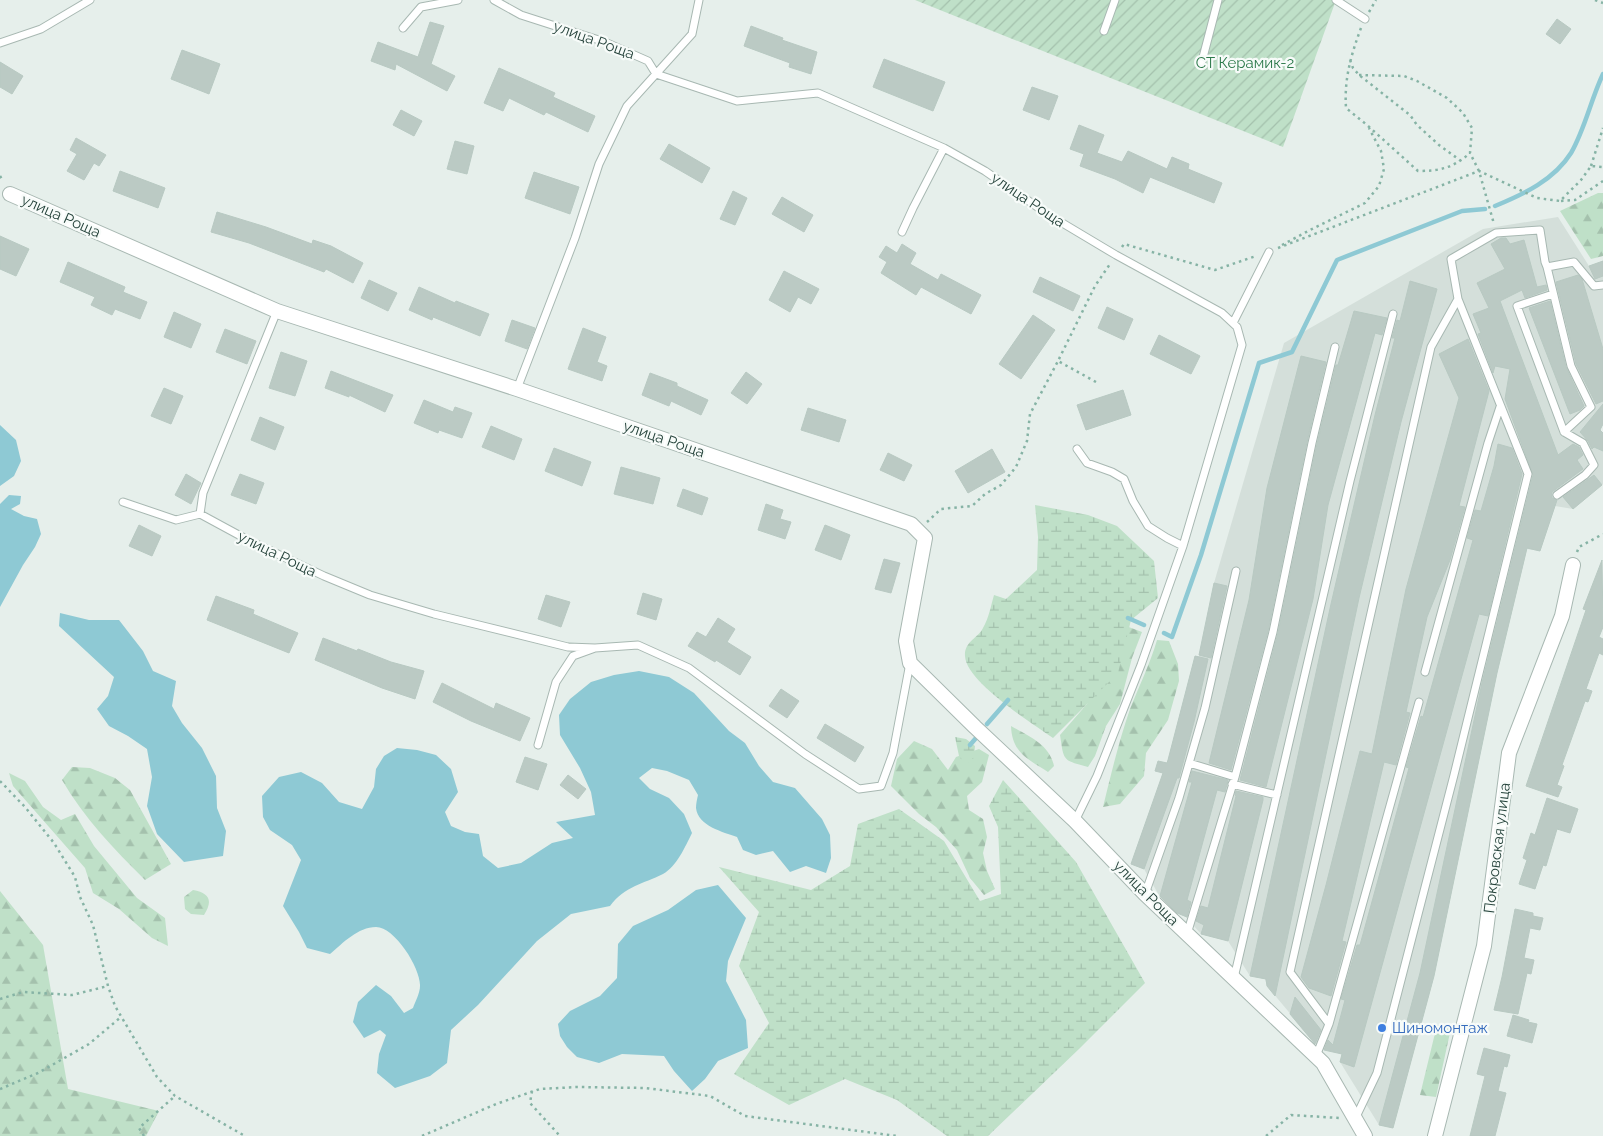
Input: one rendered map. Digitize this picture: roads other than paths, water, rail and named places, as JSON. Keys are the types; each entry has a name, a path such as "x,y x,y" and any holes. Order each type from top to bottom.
{"street":[{"name":"улица Роща","path":"10,194 276,312 517,389 911,524 924,538 906,641 910,663 974,728 1075,821 1145,894 1323,1063 1365,1136"},
{"name":"Покровская улица","path":"1435,1136 1484,946 1509,753 1562,616 1573,565"}],"lane":[{"path":"0,43 42,29 90,0"},
{"path":"403,28 421,7 458,0"},
{"name":"улица Роща","path":"494,0 521,15 605,42 648,60 656,74 737,101 818,93 944,148 985,171 1049,215 1222,313 1233,323"},
{"path":"517,389 575,238 599,164 627,106 692,34 699,0"},
{"path":"1104,31 1115,0"},
{"path":"1201,65 1218,0"},
{"path":"1336,0 1364,19"},
{"path":"902,232 944,148"},
{"path":"1355,1119 1377,1073 1454,775 1528,474 1458,299 1451,259 1496,232 1540,230 1553,294 1571,366 1591,407 1564,432"},
{"path":"1075,821 1096,776 1141,665 1183,546 1242,345 1237,327 1233,323 1271,251"},
{"path":"1547,267 1574,262 1594,286 1603,285"},
{"path":"1553,294 1517,306 1564,432 1583,443 1594,465 1585,475 1557,495"},
{"path":"1329,1024 1290,972 1431,347 1458,299"},
{"path":"122,502 176,520 200,514 203,493 276,312"},
{"path":"1234,979 1350,481 1393,314"},
{"path":"1187,934 1233,780 1273,632 1312,443 1335,347"},
{"path":"1425,672 1488,443 1500,407"},
{"path":"1077,449 1087,463 1112,472 1124,480 1133,501 1148,526 1183,546"},
{"name":"улица Роща","path":"200,514 240,536 370,596 568,647 595,648 638,645 690,668 805,754 859,789 881,786 894,753 910,663"},
{"path":"1145,894 1179,798 1205,708 1236,570"},
{"name":"улица Роща","path":"538,745 556,682 572,656 595,648"},
{"path":"1316,1056 1329,1024 1419,702"},
{"path":"1189,763 1276,795"}],"water":[{"path":"0,425 16,440 21,461 14,476 0,486"},
{"path":"9,495 21,496 20,504 11,509 24,516 37,519 41,534 0,607 0,504"},
{"path":"60,613 89,620 119,620 143,651 153,671 176,681 172,706 182,723 202,748 216,776 217,808 226,831 223,856 184,862 157,834 147,806 152,777 147,749 109,726 97,709 108,696 114,677 59,626"},
{"path":"639,671 669,677 694,693 729,731 745,743 759,766 773,782 795,788 822,819 830,835 831,858 826,873 806,866 790,872 773,851 756,855 743,850 737,837 706,824 701,819 696,808 698,795 689,780 667,771 652,768 639,778 650,789 669,798 684,814 692,833 668,871 628,890 610,906 571,914 537,941 478,1005 451,1030 447,1063 430,1076 395,1088 377,1073 379,1054 386,1035 380,1030 364,1038 353,1022 358,1002 376,985 391,996 404,1013 413,1008 420,986 412,960 399,941 383,929 376,927 357,933 330,954 307,948 283,906 301,860 292,845 270,830 263,817 262,796 279,777 301,772 322,783 339,802 362,809 374,787 376,769 384,756 397,748 417,750 436,755 451,769 458,792 445,812 451,826 465,832 479,834 483,856 498,868 521,863 552,843 573,838 556,822 595,815 591,792 580,768 560,735 559,715 570,699 591,682 614,675"},
{"path":"718,885 746,918 728,961 726,981 746,1020 748,1048 718,1061 705,1079 692,1091 674,1071 664,1056 622,1054 599,1063 577,1057 560,1036 558,1024 570,1011 600,996 617,978 618,944 633,926 668,910 696,890"}],"waterway":[{"path":"1495,206 1538,185 1564,163 1580,134 1603,74"},
{"path":"1164,633 1172,637 1201,555 1259,363 1292,352 1337,260 1462,211 1485,209"},
{"path":"1128,618 1144,625"},
{"path":"987,724 1008,700"},
{"path":"970,745 976,738"}],"place":[{"name":"Шиномонтаж","path":"1382,1028"}],"park label":[{"name":"СТ Керамик-2","path":"1245,63"}]}
